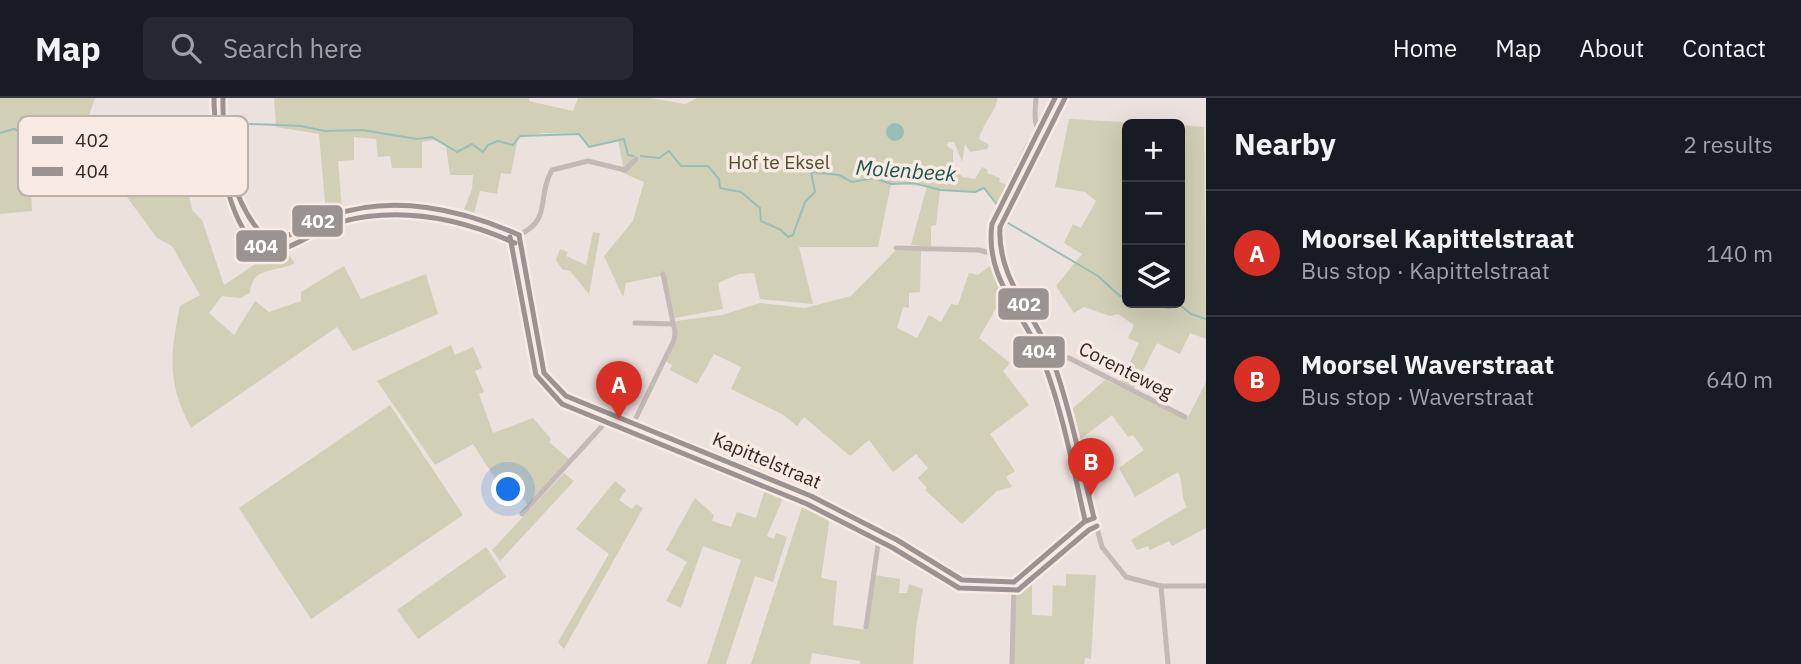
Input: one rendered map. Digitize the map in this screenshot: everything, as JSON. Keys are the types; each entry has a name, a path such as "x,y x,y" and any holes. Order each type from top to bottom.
{"street":[{"path":"223,98 224,116"},
{"path":"1036,98 1035,124 1045,137"},
{"path":"1065,98 1000,227 1000,256 1011,287 1052,357 1102,547 1110,561 1126,577 1161,586 1206,586"},
{"path":"239,196 267,240 277,241 335,214 400,206 445,210 519,235 534,228 540,219 552,170 587,161 625,170 635,159"},
{"name":"Kapittelstraat","path":"519,235 544,373 566,396 614,413 805,493 880,531 962,580 1014,582"},
{"path":"896,248 979,250 1000,256"},
{"path":"634,422 674,340 663,274"},
{"path":"635,323 673,324"},
{"name":"Corenteweg","path":"1052,357 1069,358 1185,417"},
{"path":"522,514 614,413"},
{"path":"1012,664 1014,582 1084,522 1094,518"},
{"path":"866,626 880,531"},
{"path":"1161,586 1168,664"}],"green space":[{"path":"0,98 95,98 89,116 18,116 18,196 31,196 32,211 0,214"},
{"name":"Hof te Eksel","path":"274,98 529,98 529,101 573,111 578,98 650,98 685,104 697,98 998,98 979,139 989,145 987,149 970,152 965,144 962,162 954,142 948,142 947,146 953,150 953,169 963,177 975,179 982,167 988,170 987,173 1000,178 999,182 1009,186 1019,169 1015,166 1026,143 1033,143 1002,211 984,188 975,192 940,190 936,225 931,226 931,247 911,245 927,186 891,184 878,247 799,247 813,304 760,299 754,273 739,274 718,283 723,309 675,318 665,275 626,283 623,297 604,256 633,221 644,182 621,172 623,166 618,140 589,147 579,134 542,133 518,138 511,174 501,173 497,194 480,191 474,213 464,210 472,189 473,175 450,175 446,146 434,140 422,142 422,168 392,168 390,156 378,157 376,139 354,137 354,160 338,161 342,209 326,214 319,134 276,127"},
{"path":"1069,119 1122,122 1122,308 1185,308 1185,125 1204,127 1206,339 1190,333 1180,354 1157,343 1133,390 1120,384 1139,343 1128,338 1134,325 1118,314 1110,316 1084,307 1074,313 1056,286 1082,254 1064,243 1073,224 1081,228 1096,201 1085,192 1055,187"},
{"path":"121,196 189,196 192,210 202,220 224,285 282,246 295,263 260,274 255,278 250,293 240,298 222,296 209,313 234,335 255,301 269,312 301,301 301,292 344,266 361,299 426,274 438,314 353,351 337,327 191,428 174,382 174,339 180,306 200,295 172,246 157,238 127,197"},
{"path":"593,232 600,233 589,294 570,271 562,269 556,260 560,249 568,252 566,256 586,265"},
{"path":"895,251 921,251 920,292 909,293 909,308 903,307 897,328 917,338 929,315 941,322 951,304 958,305 969,273 978,275 995,262 1006,291 979,338 1010,363 1003,371 1029,405 990,434 1015,471 1006,477 1012,487 997,491 962,524 925,490 927,488 918,478 928,468 916,454 893,472 869,440 850,456 804,417 797,426 782,414 731,389 741,367 714,354 697,384 670,370 672,365 665,361 676,340 676,321 722,315 760,303 805,308 851,296"},
{"path":"451,345 455,355 473,347 482,368 475,371 484,392 479,394 493,433 533,418 551,439 549,442 570,460 528,505 518,491 521,487 510,475 498,483 473,444 435,465 377,381"},
{"path":"1105,380 1187,419 1206,382 1206,528 1172,546 1169,541 1150,550 1148,546 1137,550 1131,540 1187,507 1178,472 1135,497 1119,468 1144,450 1133,435 1128,437 1112,415 1078,441 1070,411"},
{"path":"390,405 463,515 311,619 239,508"},
{"path":"564,473 574,481 500,561 492,550"},
{"path":"615,481 626,490 619,500 632,509 636,504 643,508 564,649 558,642 609,554 576,529"},
{"path":"767,483 786,491 767,536 774,539 776,533 787,537 773,582 755,576 726,664 707,664 741,560 703,546 681,608 666,601 687,562 666,550 695,498 714,515 712,521 731,527 737,512 756,518"},
{"path":"805,498 831,510 821,578 837,581 833,625 867,630 874,575 900,579 899,593 907,593 909,584 923,589 913,664 860,664 860,661 812,653 810,664 751,664"},
{"path":"486,547 506,577 418,639 397,610"},
{"path":"1066,574 1096,575 1091,659 1085,658 1084,664 1013,664 1016,587 1032,575 1032,615 1052,616 1053,585 1066,586"}],"water":[{"path":"895,123 901,126 904,132 901,138 895,141 889,138 886,132 889,126"}],"waterway":[{"name":"Molenbeek","path":"248,124 301,126 325,131 362,130 417,139 432,137 457,152 472,144 483,152 488,145 498,141 513,145 520,136 579,134 589,147 624,139 628,155 633,156"},
{"name":"Molenbeek","path":"0,133 14,129 18,131"},
{"name":"Molenbeek","path":"641,156 659,158 669,151 681,166 708,166 719,179 720,188 741,192 760,208 761,221 781,230 788,237 793,235 805,202 815,192 811,172 839,175 852,182 874,178 891,184 914,183 940,190 975,192 984,188 1002,211"},
{"name":"Molenbeek","path":"1008,223 1098,276 1122,297"},
{"name":"Molenbeek","path":"1184,308 1191,314 1206,319"}],"transit line":[{"name":"404","path":"214,98 216,116"},
{"name":"402","path":"223,98 223,116"},
{"name":"404","path":"1055,98 992,224 991,244 1000,280 1036,345 1051,382 1085,520"},
{"name":"402","path":"1065,98 1000,227 1001,246 1011,280 1053,361 1094,518"},
{"name":"404","path":"229,196 241,225 253,241 266,249 275,250 293,245 340,222 385,215 451,221 515,243"},
{"name":"402","path":"239,196 255,226 267,240 277,241 324,218 354,209 402,205 474,218 519,235"},
{"name":"402","path":"519,235 544,373 566,396 811,496 897,540 962,580 1014,582 1084,522 1094,518"},
{"name":"404","path":"510,237 536,375 562,404 807,504 893,548 959,588 1018,590 1097,526"}],"place":[{"name":"Moorsel Kapittelstraat","path":"619,419"},
{"name":"Moorsel Waverstraat","path":"1091,496"}]}
